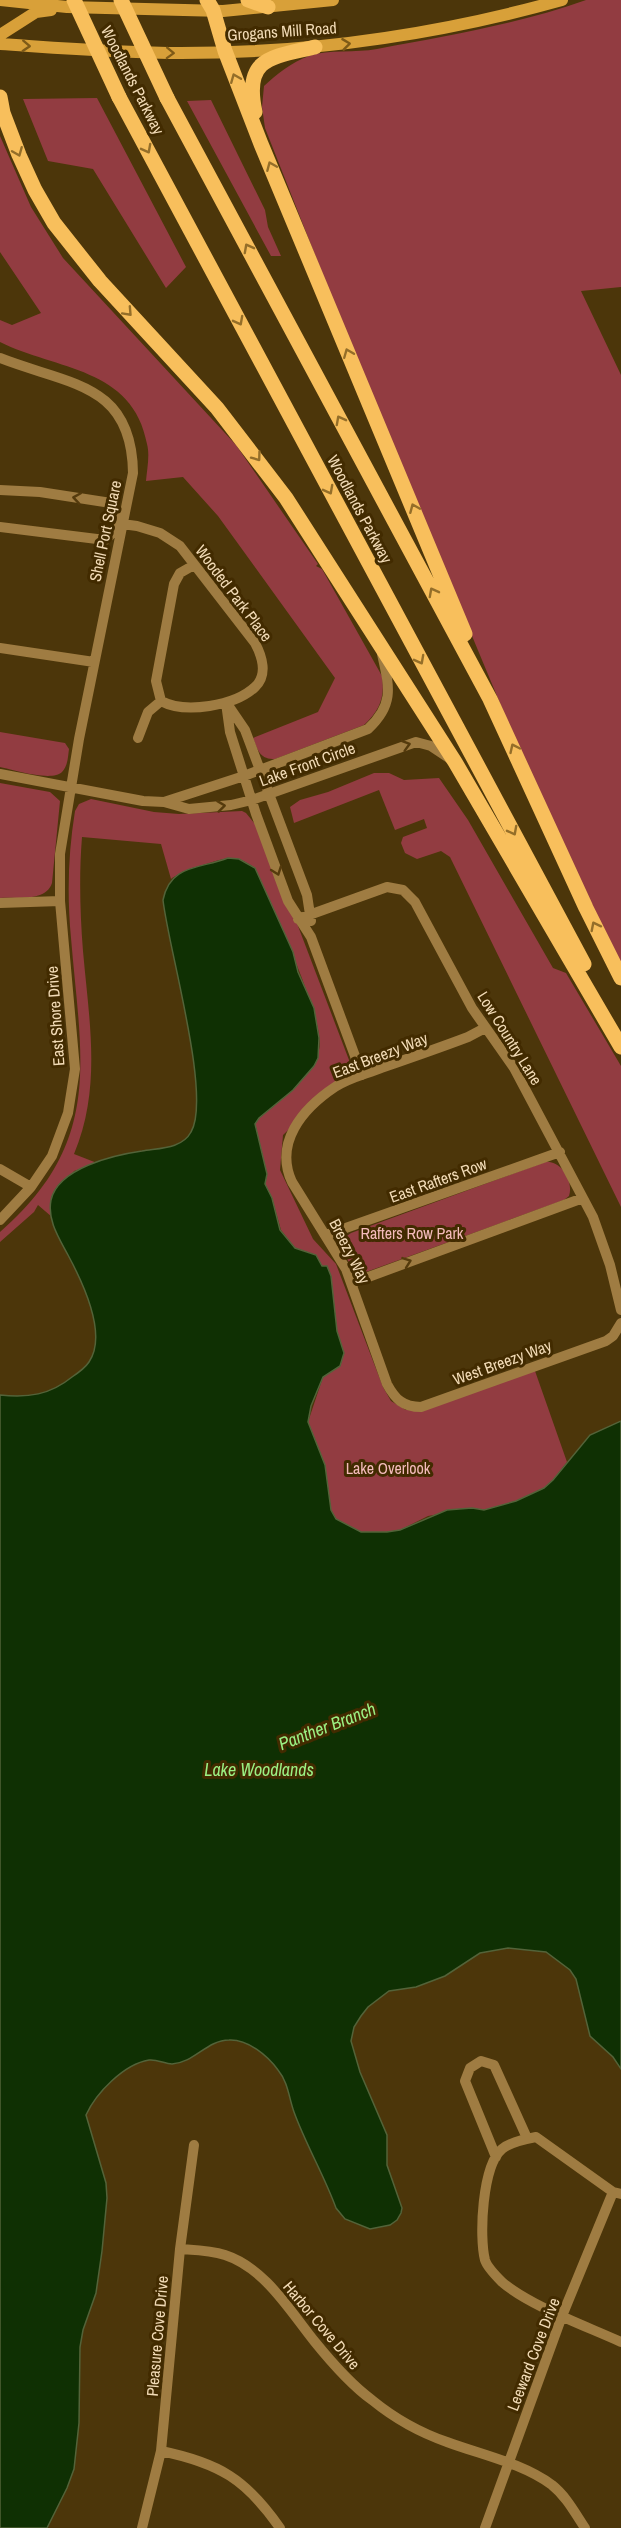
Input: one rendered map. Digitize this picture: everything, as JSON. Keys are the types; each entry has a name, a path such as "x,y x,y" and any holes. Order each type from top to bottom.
{"main road":[{"name":"Grogans Mill Road","path":"0,0 70,4 268,7 333,0"},
{"name":"Woodlands Parkway","path":"120,0 167,98 490,699 586,908 621,978"},
{"path":"248,0 268,7"},
{"name":"Grogans Mill Road","path":"0,44 135,52 315,47 392,38 474,23 562,0"},
{"name":"Woodlands Parkway","path":"70,4 621,1032"},
{"path":"0,35 36,12 70,4"},
{"path":"210,5 261,144 434,556 490,699"},
{"path":"261,144 253,104 252,83 260,65 271,57 315,47"},
{"path":"0,97 2,110 18,155 54,224 100,281 217,408 251,449 286,498 455,762 621,1047"}],"street":[{"name":"Shell Port Square","path":"0,358 59,379 81,384 100,395 116,410 127,429 133,451 133,473 94,662 72,788"},
{"path":"0,490 40,492 111,503 122,524 105,540 0,527"},
{"name":"Wooded Park Place","path":"122,524 160,533 180,546 255,643 262,656 262,672 256,686 226,703"},
{"path":"194,565 180,573 174,584 156,681 161,701 170,706 184,708 226,703"},
{"path":"0,648 94,662"},
{"name":"Lake Front Circle","path":"164,802 260,771 368,729 377,721 389,699 389,687 381,649"},
{"path":"138,738 148,712 161,701"},
{"path":"226,703 245,730 307,895 311,937"},
{"path":"226,703 230,732 288,901 311,937 362,1075"},
{"name":"Lake Front Circle","path":"0,774 143,801 164,802 189,809 231,805 252,800 416,742 431,746 455,762"},
{"name":"East Shore Drive","path":"0,1220 31,1186 52,1156 68,1113 75,1069 60,901 60,854 72,788"},
{"name":"Low Country Lane","path":"298,919 387,887 397,888 408,894 415,902 485,1028 514,1068 560,1152 601,1235 621,1310"},
{"path":"0,903 60,901"},
{"name":"East Breezy Way","path":"295,1125 335,1087 468,1037 485,1028"},
{"name":"Breezy Way","path":"295,1125 286,1146 287,1171 327,1235 352,1283 387,1384 393,1395"},
{"name":"East Rafters Row","path":"327,1235 560,1152"},
{"path":"0,1169 31,1186"},
{"path":"352,1283 583,1198"},
{"name":"West Breezy Way","path":"393,1395 410,1407 421,1407 606,1341 620,1325"},
{"path":"496,2157 465,2081 470,2068 481,2061 494,2065 527,2138"},
{"path":"617,2193 536,2137 527,2138 502,2149 496,2157 487,2178 483,2240 485,2263 502,2282 562,2316 621,2342"},
{"name":"Pleasure Cove Drive","path":"142,2528 161,2451 180,2249 194,2145"},
{"name":"Leeward Cove Drive","path":"484,2528 562,2316 617,2193"},
{"name":"Harbor Cove Drive","path":"180,2249 226,2255 261,2278 346,2378 373,2401 402,2421 444,2442 508,2463 552,2486 567,2500 585,2528"},
{"path":"161,2451 191,2457 239,2481 263,2503 280,2528"}],"green space":[{"path":"586,0 621,0 621,287 581,291 621,375 621,966 519,749 341,321 265,128 262,107 264,86 285,69 309,56 377,49 456,34 509,23"},
{"path":"97,98 186,267 166,288 93,169 48,161 23,99"},
{"path":"211,100 265,210 268,227 281,256 271,256 187,101"},
{"path":"0,136 31,207 63,258 236,445 318,564 316,566 322,569 382,676 383,690 380,703 364,725 275,759 266,758 260,753 253,738 318,712 335,678 218,516 183,477 146,481 148,448 139,419 126,400 109,385 89,375 0,342 0,320 12,325 41,313 0,252"},
{"path":"0,732 65,743 69,749 64,770 57,775 42,776 0,767"},
{"path":"374,773 389,773 404,780 439,778 468,820 553,968 566,973 621,1066 621,1207 450,857 441,851 417,859 405,853 401,843 403,837 427,828 424,819 395,830 379,790 294,823 290,807 300,800 328,792"},
{"path":"0,783 50,792 60,801 52,883 49,889 37,896 0,898"},
{"name":"Lake Overlook","path":"91,799 154,812 179,814 242,811 263,834 349,1060 349,1067 344,1076 283,1135 280,1170 313,1239 336,1264 383,1387 391,1401 406,1410 535,1371 567,1462 544,1488 516,1501 484,1510 472,1508 428,1516 400,1530 387,1532 361,1532 336,1519 331,1510 325,1465 308,1422 323,1377 340,1366 344,1353 337,1331 331,1276 322,1266 295,1248 281,1230 272,1198 265,1184 267,1174 255,1124 302,1080 315,1061 319,1050 319,1035 306,989 284,932 255,868 243,861 236,858 224,859 189,870 171,879 161,844 82,837 81,908 90,1028 91,1079 83,1129 74,1154 97,1163 74,1171 50,1211 52,1217 38,1205 34,1212 0,1242 0,1232 33,1198 56,1165 71,1131 78,1097 79,1023 70,922 69,875 75,811 79,804"},
{"name":"Rafters Row Park","path":"545,1162 556,1164 568,1178 569,1196 564,1200 366,1272 351,1265 345,1255 344,1238 351,1233"}],"water":[{"name":"Lake Woodlands","path":"228,858 239,859 255,868 293,952 298,972 314,1008 319,1038 318,1058 314,1066 293,1090 259,1118 255,1124 267,1174 265,1184 272,1198 280,1230 295,1248 316,1255 322,1266 327,1266 331,1276 337,1331 344,1353 340,1366 323,1377 311,1406 308,1422 325,1465 331,1510 336,1519 361,1532 387,1532 400,1530 447,1510 472,1508 484,1510 516,1501 544,1488 553,1480 590,1435 621,1421 621,2069 613,2057 590,2036 576,1979 570,1970 546,1952 508,1948 480,1953 445,1976 416,1987 389,1991 368,2007 361,2016 354,2027 351,2041 360,2072 387,2135 387,2165 402,2208 397,2220 390,2225 370,2229 345,2219 336,2208 294,2112 284,2080 274,2065 257,2049 236,2040 221,2041 180,2063 169,2064 149,2060 121,2073 104,2089 86,2115 106,2183 107,2198 96,2293 83,2330 80,2347 79,2423 74,2469 47,2528 0,2528 0,1395 38,1394 55,1388 83,1368 89,1362 94,1350 96,1337 91,1308 80,1279 52,1222 50,1207 56,1189 75,1171 89,1165 130,1153 176,1145 187,1138 191,1132 196,1114 193,1055 163,900 167,888 179,874"}],"water label":[{"name":"Panther Branch","path":"327,1726"}]}
